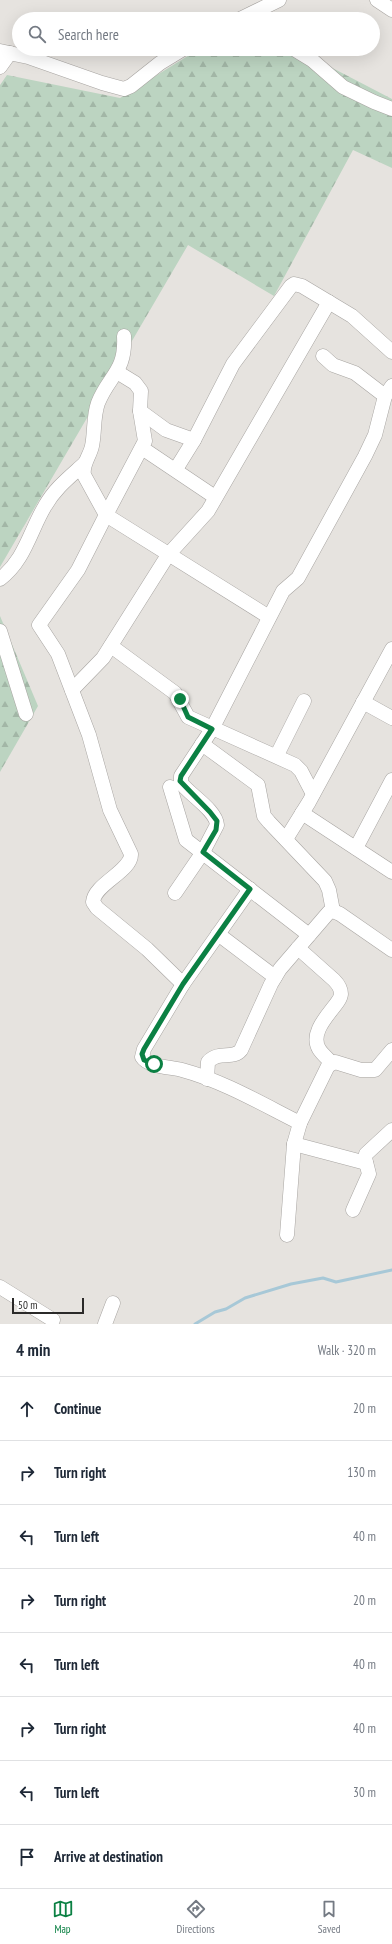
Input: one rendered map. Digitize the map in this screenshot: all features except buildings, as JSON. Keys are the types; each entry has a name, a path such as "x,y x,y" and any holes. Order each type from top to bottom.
{"street":[{"path":"257,12 279,0"},
{"path":"377,0 392,10"},
{"path":"0,67 5,52"},
{"path":"23,56 124,89 131,86 160,63 172,56"},
{"path":"305,56 343,87 392,109"},
{"path":"176,469 194,440 233,364 288,288 294,284 352,316 392,352"},
{"path":"72,690 93,669 111,646 168,555 208,511 329,302"},
{"path":"124,336 123,359 117,372 99,401 94,418 92,447 85,462 84,475 106,515 269,618"},
{"path":"175,893 216,830 217,821 180,781 181,776 212,729 283,592 298,578 365,456 375,435 389,391 355,373 333,365 323,356"},
{"path":"117,372 131,380 141,391 140,411 145,441 78,570 39,625 58,654 89,735 110,810 132,856 129,861 97,893 93,902 97,908 147,949 183,984"},
{"path":"140,411 166,430 194,440"},
{"path":"142,448 176,469 215,497"},
{"path":"0,579 17,563 36,522 53,493 85,462"},
{"path":"0,631 26,714"},
{"path":"111,646 175,693 188,717 212,729 277,755 295,765 301,771 313,794"},
{"path":"286,839 313,794 392,649"},
{"path":"277,755 304,701"},
{"path":"363,702 392,718"},
{"path":"202,744 258,785 264,816 325,881 329,890 333,911 392,950"},
{"path":"356,848 392,780"},
{"path":"170,787 184,837 309,935"},
{"path":"302,813 392,872"},
{"path":"250,889 183,984 144,1049 142,1057 148,1062 182,1070 207,1079 300,1123"},
{"path":"207,1079 208,1062 211,1059 216,1056 234,1055 241,1050 275,977 328,912 333,911"},
{"path":"218,934 275,977"},
{"path":"298,948 334,980 340,986 342,992 341,998 323,1021 318,1035 319,1048 332,1063"},
{"path":"332,1063 336,1062 361,1070 376,1070 392,1050"},
{"path":"287,1235 294,1144 300,1123 332,1063"},
{"path":"352,1210 368,1174 366,1154 392,1130"},
{"path":"294,1144 366,1163"},
{"path":"0,1287 53,1320"},
{"path":"105,1324 113,1303"}],"green space":[{"path":"188,56 309,56 392,99 392,168 353,150 274,296 188,245 0,567 0,85 7,75 120,98"},
{"path":"0,616 38,706 0,772"}],"waterway":[{"path":"195,1324 215,1312 226,1309 245,1298 291,1284 323,1278 336,1282 392,1270"}],"route":[{"path":"154,1064 144,1060 142,1057 144,1049 183,984 250,889 203,852 216,830 217,821 215,817 183,786 180,779 212,729 188,717 180,699"}]}
